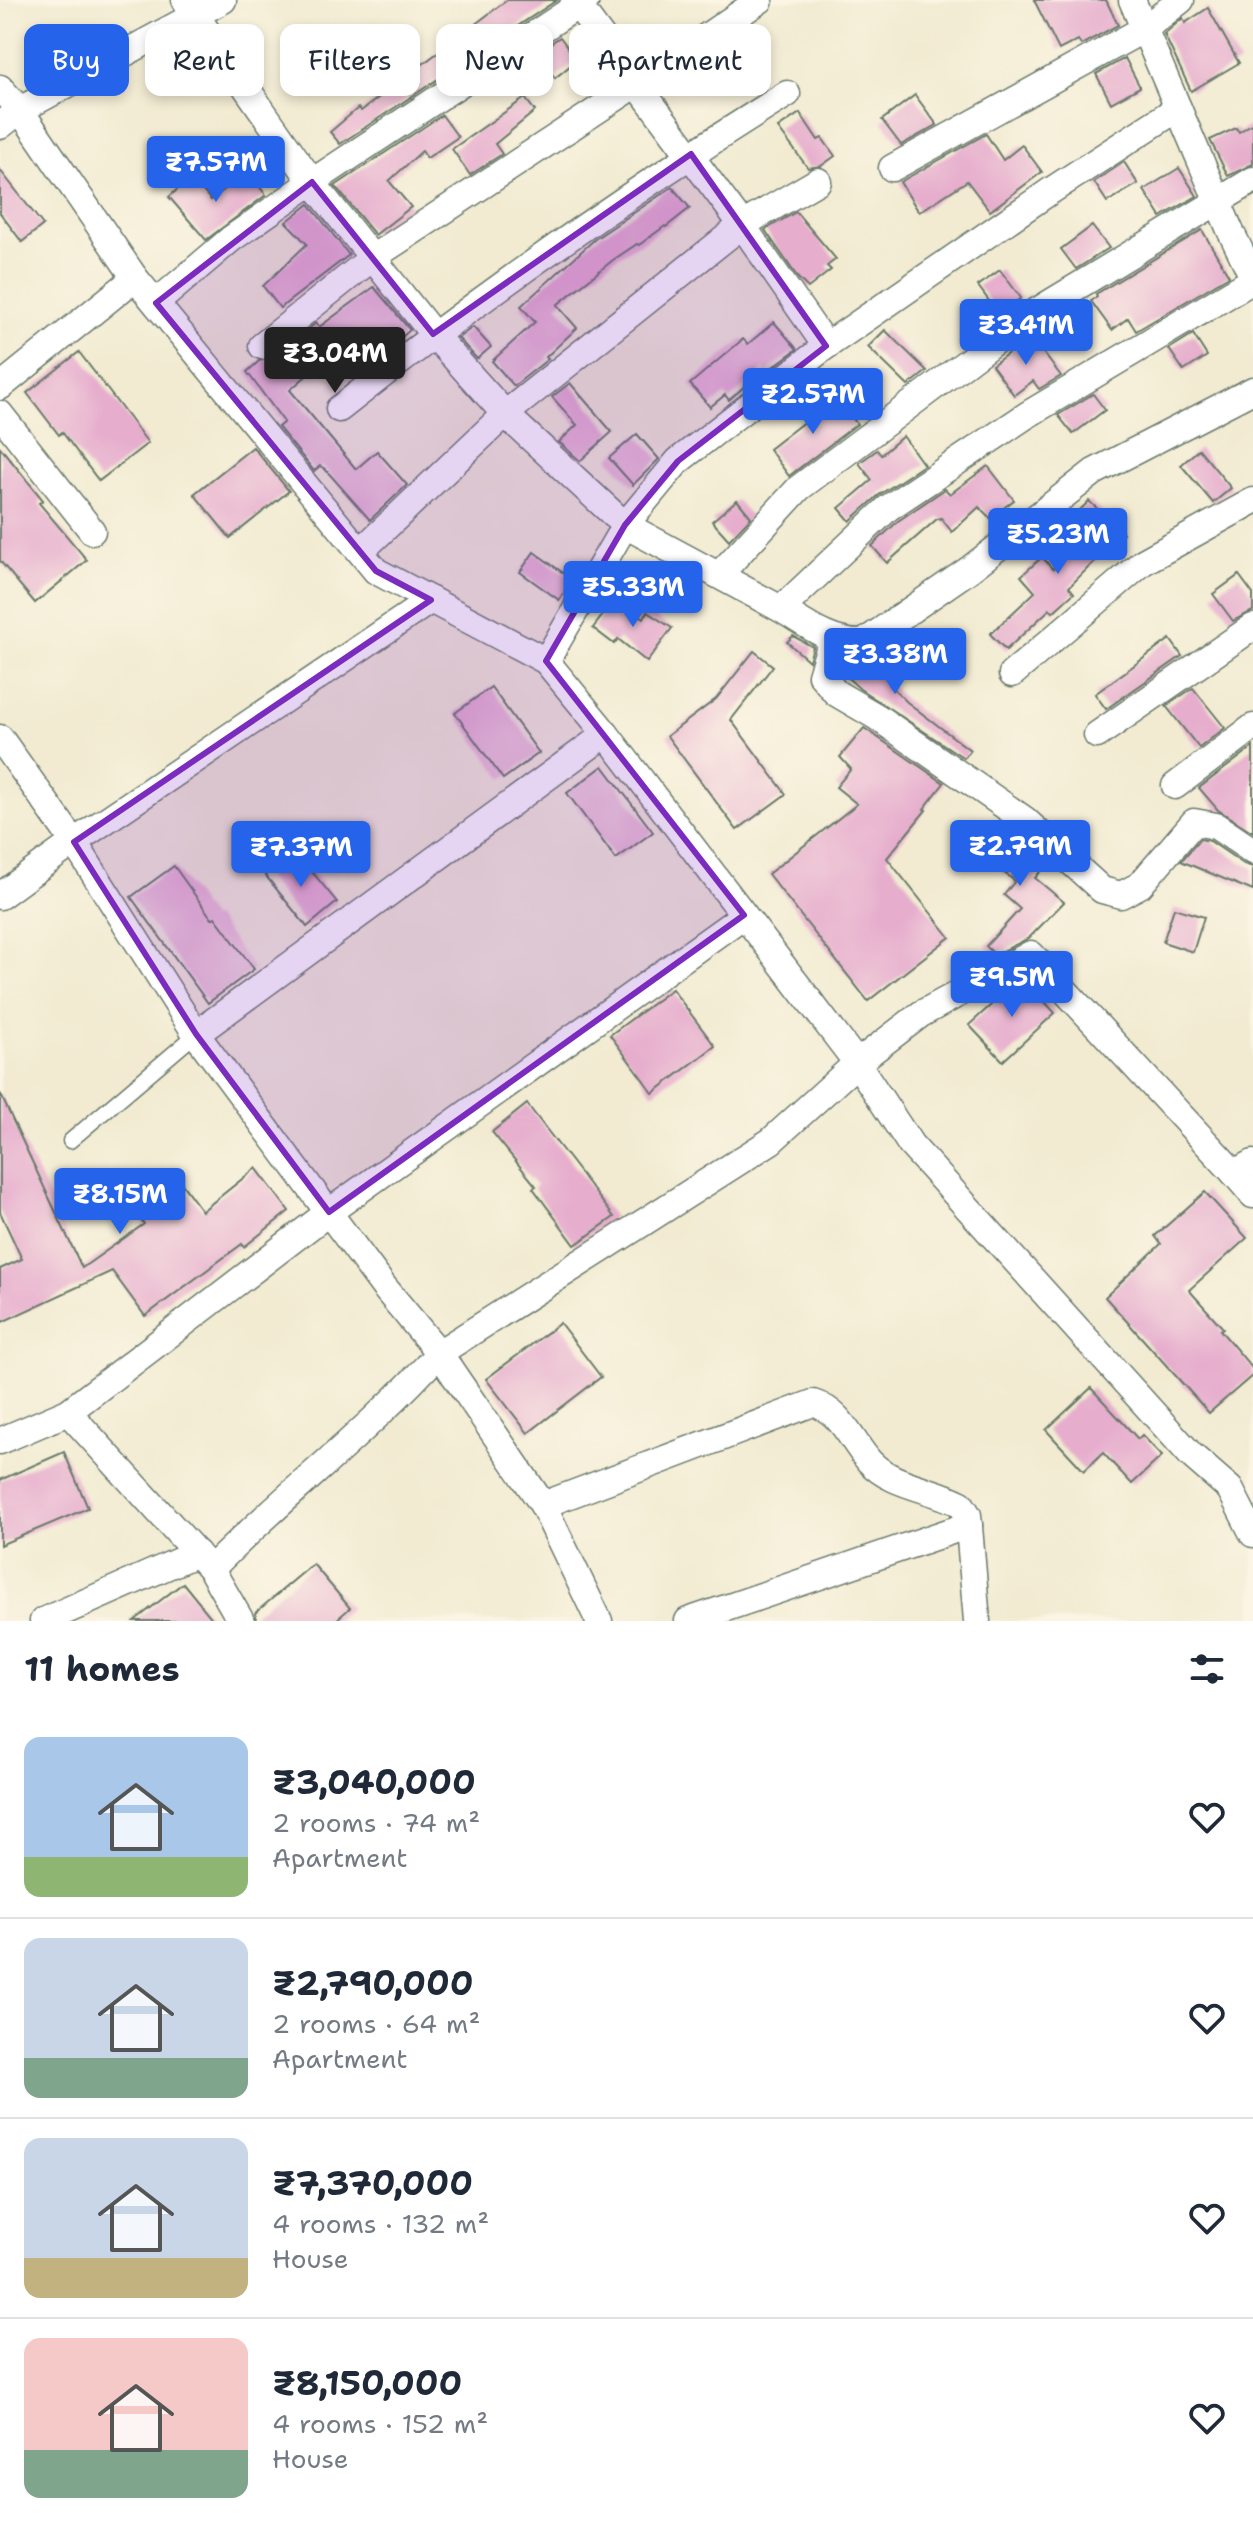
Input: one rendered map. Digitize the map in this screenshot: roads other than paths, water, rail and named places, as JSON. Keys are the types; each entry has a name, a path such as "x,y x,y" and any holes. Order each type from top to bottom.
{"street":[{"path":"10,118 190,7 223,0"},
{"path":"725,24 760,0"},
{"path":"781,609 888,508 1027,415 1253,278 1132,0"},
{"path":"892,168 1144,29 1181,0"},
{"path":"156,303 231,239 579,2 595,24"},
{"path":"190,7 312,182 433,334 505,414 625,525 832,640 848,644 863,643 970,569 1094,472 1253,390"},
{"path":"0,88 10,118 135,278 376,571 546,661 606,734 857,1063 911,1145 1191,1455 1230,1489 1253,1534"},
{"path":"339,409 433,334 691,154 787,94"},
{"path":"262,346 372,258 619,96"},
{"path":"646,96 691,154 826,346"},
{"path":"546,661 625,525 678,461 826,346 1049,192 1178,108"},
{"path":"719,575 799,488 1027,317 1253,180"},
{"path":"361,551 505,414 742,225 818,181"},
{"path":"0,387 135,278"},
{"path":"0,414 92,531"},
{"path":"1012,674 1143,562 1253,501"},
{"path":"0,896 74,842 431,600"},
{"path":"1097,735 1253,627"},
{"path":"832,640 821,675 836,693 877,717 1025,820 1102,890 1121,895 1140,885 1194,822 1216,826 1253,850"},
{"path":"1175,786 1253,727"},
{"path":"196,1034 606,734"},
{"path":"0,738 74,842 196,1034 384,1287 439,1353 543,1505 599,1621"},
{"path":"0,1441 68,1412 329,1212 744,915"},
{"path":"43,1621 204,1561 242,1538 408,1387 439,1353 771,1141 857,1063 921,1014 1031,954 1244,1168 1253,1195"},
{"path":"543,1505 813,1403 837,1416 870,1462 885,1475 961,1504 968,1515 977,1621"},
{"path":"68,1412 204,1561 241,1621"},
{"path":"688,1621 969,1525"}],"lane":[{"path":"70,1141 196,1034"}]}
